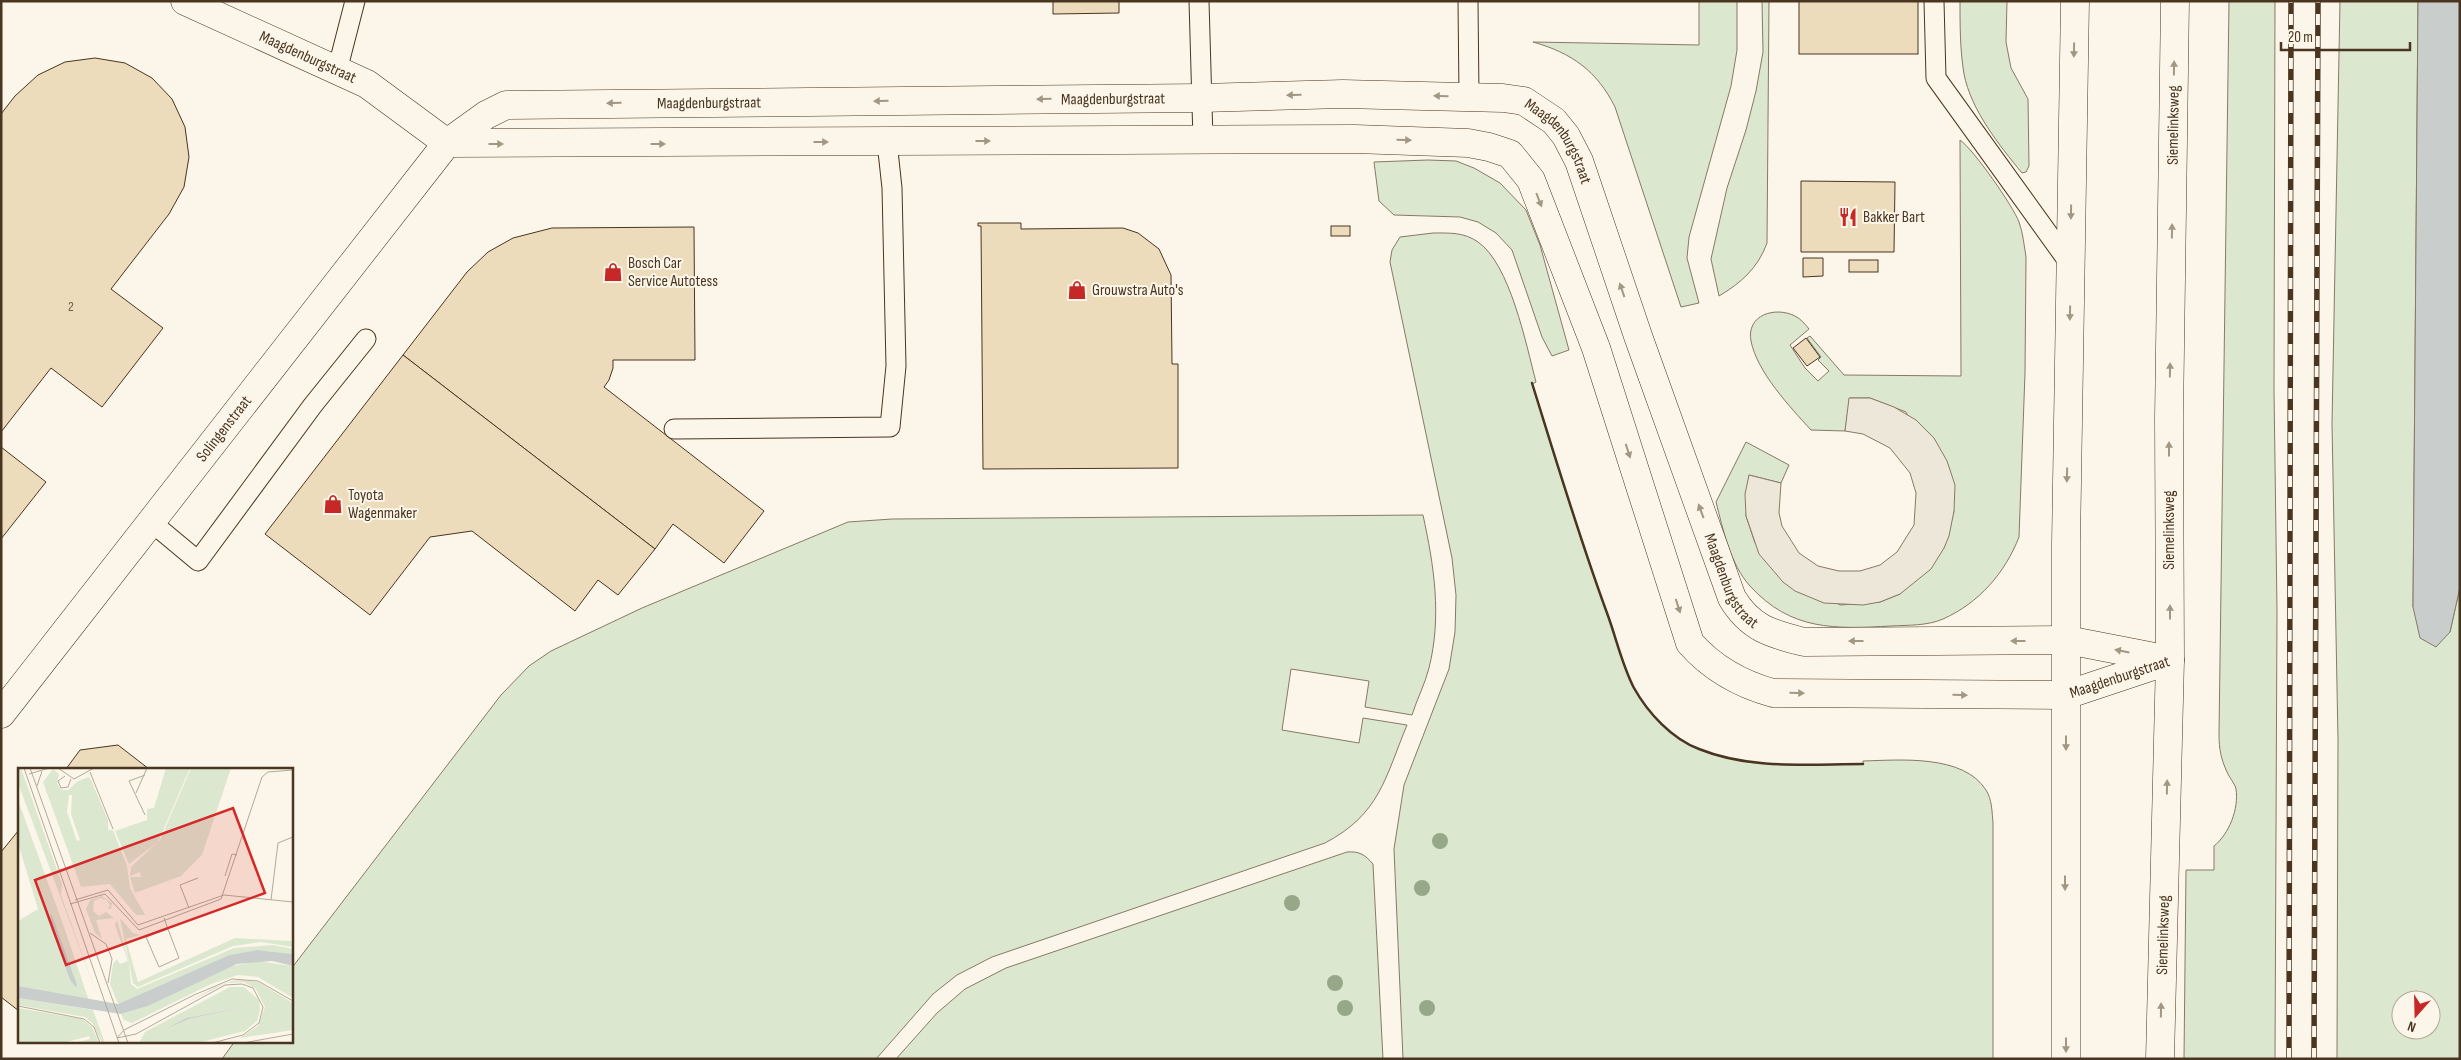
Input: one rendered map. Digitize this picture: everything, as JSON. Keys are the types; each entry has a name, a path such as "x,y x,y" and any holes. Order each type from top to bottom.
{"street":[{"name":"Maagdenburgstraat","path":"185,1 367,84 447,143 1355,139 1468,143 1490,147 1510,154 1531,180 1596,348 1690,644 1705,661 1748,686 1773,693 2066,695 2170,660"},
{"path":"2066,1059 2066,544 2075,1"},
{"name":"Siemelinksweg","path":"2160,1059 2170,660 2169,418 2175,1"},
{"name":"Maagdenburgstraat","path":"447,143 486,115 506,105 1202,98 1343,94 1469,96 1524,101 1554,121 1566,136 1579,161 1638,336 1732,598 1740,613 1753,623 1772,633 1804,642 2067,640 2170,660"},
{"name":"Solingenstraat","path":"1,714 447,143"},
{"path":"1596,348 1638,336"}],"lane":[{"path":"337,71 355,1"},
{"path":"1199,1 1203,140"},
{"path":"1468,1 1469,96"},
{"path":"1934,1 1936,78 2070,264"},
{"path":"674,429 890,427 896,366 892,188 887,142"},
{"path":"150,521 198,561 313,405 366,339"}],"green space":[{"path":"1699,1 1737,1 1737,50 1731,86 1689,237 1687,258 1699,303 1681,307 1615,107 1608,94 1582,65 1560,52 1533,42 1699,45"},
{"path":"1762,1 1769,1 1767,243 1759,260 1748,274 1735,286 1719,296 1711,259 1727,188 1746,130 1756,91 1763,52"},
{"path":"1960,1 2007,1 2006,42 2011,68 2028,99 2029,166 2026,172 2022,173 1995,139 1973,101 1964,74 1960,29"},
{"path":"2229,1 2275,1 2274,390 2277,610 2275,1059 2184,1059 2186,870 2214,870 2214,846 2224,835 2232,820 2237,797 2235,787 2222,758 2219,734"},
{"path":"2340,1 2418,1 2413,607 2450,632 2460,587 2460,1059 2337,1059 2338,739 2332,424"},
{"path":"1960,140 1983,166 2001,192 2015,214 2022,230 2026,257 2025,373 2019,537 1998,575 1979,596 1943,619 1917,625 1833,627 1798,619 1781,612 1750,586 1732,557 1725,535 1716,502 1746,442 1789,465 1781,483 1749,475 1746,516 1755,543 1840,605 1880,602 1900,594 1944,548 1954,511 1906,412 1870,398 1850,398 1845,431 1811,430 1775,389 1760,365 1751,341 1753,325 1757,319 1764,315 1779,312 1787,313 1801,320 1809,329 1790,345 1805,368 1818,381 1829,371 1818,360 1821,357 1807,338 1810,336 1844,375 1961,376"},
{"path":"1456,161 1474,168 1500,183 1526,210 1540,245 1569,350 1552,356 1542,337 1512,250 1496,233 1478,222 1460,217 1394,215 1379,201 1374,162"},
{"path":"1433,233 1462,235 1478,242 1489,253 1508,286 1522,327 1536,382 1532,384 1577,528 1623,660 1634,688 1646,707 1661,724 1689,744 1718,756 1759,763 1801,765 1863,764 1863,761 1895,760 1930,762 1962,770 1976,778 1986,790 1991,801 1993,823 1993,1059 1403,1059 1394,849 1404,785 1449,669 1455,632 1456,595 1452,558 1390,262 1392,250 1400,237"},
{"path":"1423,515 1435,591 1435,629 1429,668 1412,715 1365,707 1369,681 1291,669 1282,730 1359,743 1363,718 1407,725 1378,793 1358,820 1325,843 992,957 957,975 933,994 876,1059 222,1059 234,1042 292,1042 292,968 501,695 529,666 551,651 642,608 848,522 892,519"},
{"path":"1347,852 1362,854 1373,864 1383,1059 896,1059 937,1013 965,989 1006,968"}],"shaded area":[{"path":"2418,1 2460,1 2460,587 2450,632 2436,647 2420,638 2413,607"},
{"path":"1849,398 1870,398 1894,407 1916,420 1934,438 1947,461 1955,485 1954,511 1949,536 1931,569 1900,594 1880,602 1863,605 1824,603 1795,591 1783,582 1759,554 1746,516 1745,494 1749,475 1781,483 1779,513 1782,526 1799,553 1818,566 1839,571 1860,571 1880,565 1897,552 1914,525 1916,493 1910,473 1890,448 1863,434 1845,431"}],"building":[{"path":"1053,1 1119,1 1119,13 1053,14"},
{"path":"1799,1 1918,1 1918,54 1799,54"},
{"path":"95,58 125,63 152,78 172,99 185,127 189,157 184,187 169,214 111,289 163,328 102,407 51,368 1,432 1,114 15,96 38,75 65,62"},
{"path":"1801,181 1895,182 1894,252 1801,252"},
{"path":"978,223 1021,223 1021,229 1123,228 1138,233 1159,249 1171,275 1172,364 1178,364 1178,468 983,469 981,226 978,226"},
{"path":"1331,226 1350,226 1350,236 1331,236"},
{"path":"694,227 695,360 613,360 613,368 609,380 604,387 764,511 724,563 673,524 655,549 403,355 467,272 488,252 513,238 552,228"},
{"path":"1803,258 1823,258 1823,276 1803,277"},
{"path":"1849,260 1878,260 1878,272 1849,272"},
{"path":"1806,338 1820,357 1807,366 1793,348"},
{"path":"403,355 655,549 618,595 598,580 575,611 472,531 430,537 370,615 265,534"},
{"path":"1,447 46,482 1,539"},
{"path":"118,745 148,768 67,768 80,750"},
{"path":"18,831 18,1010 1,997 1,852"}],"railway":[{"path":"2289,1059 2291,1"},
{"path":"2314,1059 2318,1"}],"wall":[{"path":"1532,383 1577,527 1626,670 1634,688 1646,707 1679,739 1689,745 1719,756 1760,763 1801,765 1863,764"}],"place":[{"name":"Bakker Bart","path":"1848,217"},
{"name":"Bosch Car Service Autotess","path":"613,272"},
{"name":"Grouwstra Auto's","path":"1077,290"},
{"name":"Toyota Wagenmaker","path":"333,504"}]}
